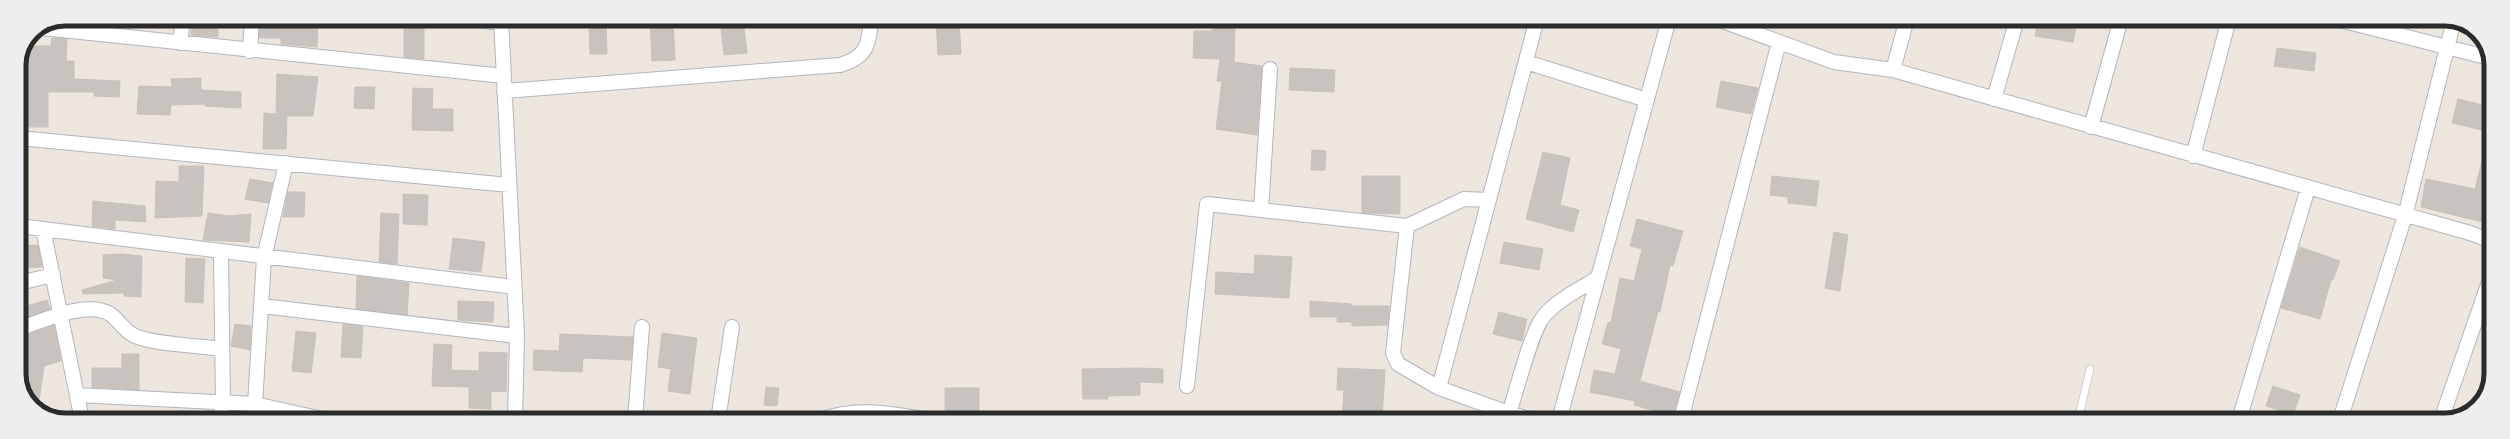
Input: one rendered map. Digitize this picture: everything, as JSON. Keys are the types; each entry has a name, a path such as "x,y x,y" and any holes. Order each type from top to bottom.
{"street":[{"path":"180,43 182,26"},
{"path":"250,51 252,26"},
{"path":"501,26 517,336 515,413"},
{"path":"504,91 840,65 859,57 866,48 870,39 871,26"},
{"path":"1440,388 1535,26"},
{"path":"1561,413 1596,279 1667,26"},
{"path":"1736,26 1834,62 1893,70 2405,216 2470,233 2484,239"},
{"path":"1893,70 1905,26"},
{"path":"1994,99 2015,26"},
{"path":"2091,127 2119,26"},
{"path":"2193,156 2227,26"},
{"path":"2363,26 2483,56"},
{"path":"2342,413 2405,216 2452,26"},
{"path":"50,29 250,51 504,76"},
{"path":"1683,413 1779,42"},
{"path":"1526,62 1647,100"},
{"path":"1261,210 1270,69"},
{"path":"26,139 509,184"},
{"path":"255,404 264,258 286,163"},
{"path":"2241,413 2308,188"},
{"path":"1187,386 1207,204 1407,226 1464,199 1489,200"},
{"path":"1407,226 1393,353 1398,364 1440,388 1501,413"},
{"path":"26,227 264,258 514,287"},
{"path":"43,229 81,413"},
{"path":"221,252 223,403 221,413"},
{"path":"26,281 52,275"},
{"path":"1509,413 1536,331 1542,318 1559,302 1596,279"},
{"path":"2443,413 2484,296"},
{"path":"262,306 517,336"},
{"path":"26,327 60,315 90,309 100,310 110,314 127,332 140,338 222,349"},
{"path":"636,413 642,327"},
{"path":"719,413 732,327"},
{"path":"78,395 255,404 290,413"},
{"path":"845,413 864,411 879,413"}],"lane":[{"path":"2080,413 2090,369"}],"building":[{"path":"192,26 218,26 218,37 191,35"},
{"path":"260,26 318,26 317,47 281,44 281,38 259,38"},
{"path":"404,26 424,26 424,59 404,57"},
{"path":"589,26 606,26 607,54 590,54"},
{"path":"650,26 673,26 675,60 652,61"},
{"path":"721,26 744,26 747,53 724,55"},
{"path":"936,26 959,26 961,54 938,55"},
{"path":"1213,26 1235,26 1234,62 1262,66 1257,135 1216,129 1222,81 1217,81 1220,59 1193,58 1194,31 1212,31"},
{"path":"2037,26 2076,26 2073,42 2035,36"},
{"path":"52,38 67,39 66,61 74,61 74,79 120,81 119,97 94,96 94,92 48,92 48,127 26,127 26,65 29,50 31,46 51,46"},
{"path":"2277,48 2316,53 2314,71 2274,66"},
{"path":"1290,68 1335,70 1334,92 1289,90"},
{"path":"277,74 318,77 313,116 287,116 286,149 263,149 264,113 276,114"},
{"path":"201,78 201,90 241,92 241,108 205,106 205,104 171,105 170,115 137,114 139,86 172,87 171,79"},
{"path":"1721,81 1758,88 1751,114 1716,107"},
{"path":"355,87 375,87 374,109 354,108"},
{"path":"413,88 433,89 432,109 453,109 453,131 412,130"},
{"path":"2458,99 2484,105 2484,130 2452,123"},
{"path":"1312,150 1326,151 1325,170 1311,170"},
{"path":"1543,152 1570,158 1560,205 1579,210 1573,232 1526,219"},
{"path":"2484,152 2484,222 2421,207 2426,179 2475,189"},
{"path":"179,166 204,166 202,216 155,218 156,181 179,182"},
{"path":"1362,176 1400,176 1400,214 1362,213"},
{"path":"1772,176 1819,181 1816,206 1788,203 1788,197 1770,195"},
{"path":"250,179 273,183 268,203 245,199"},
{"path":"288,192 305,192 304,217 283,217"},
{"path":"403,194 428,195 427,225 403,224"},
{"path":"93,201 145,206 146,222 115,220 115,229 92,226"},
{"path":"208,213 228,216 251,214 249,242 203,240"},
{"path":"381,213 399,214 397,264 379,262"},
{"path":"1637,219 1683,231 1673,266 1670,265 1660,312 1658,311 1640,381 1680,392 1674,413 1662,413 1634,405 1635,401 1590,392 1594,370 1615,374 1621,349 1602,344 1608,322 1611,323 1620,278 1634,281 1642,249 1630,246"},
{"path":"1834,232 1848,235 1840,291 1825,288"},
{"path":"453,238 485,242 481,272 449,269"},
{"path":"1504,242 1543,249 1539,270 1500,263"},
{"path":"38,245 42,267 26,268 26,246"},
{"path":"2300,247 2340,261 2333,280 2331,280 2320,319 2281,308"},
{"path":"121,254 142,256 141,297 124,296 124,293 83,294 82,290 117,280 103,278 103,255"},
{"path":"1255,255 1292,257 1289,298 1215,294 1216,272 1254,274"},
{"path":"186,258 205,259 203,303 185,302"},
{"path":"357,276 409,283 407,315 356,309"},
{"path":"47,300 50,309 26,318 26,306"},
{"path":"458,301 494,302 493,322 458,320"},
{"path":"1310,301 1351,304 1351,306 1389,306 1388,325 1352,326 1352,322 1337,322 1337,317 1310,317"},
{"path":"1499,312 1527,319 1522,341 1493,334"},
{"path":"235,324 251,326 250,350 231,346"},
{"path":"343,324 363,326 361,358 341,357"},
{"path":"54,325 61,361 44,366 39,403 29,389 26,377 26,335"},
{"path":"296,331 316,333 311,373 292,371"},
{"path":"662,333 697,338 690,394 668,391 671,369 658,367"},
{"path":"560,334 633,337 631,360 583,358 582,372 533,370 534,350 559,351"},
{"path":"434,344 452,345 451,370 479,371 479,352 507,353 506,392 491,391 491,409 469,408 469,387 432,386"},
{"path":"122,354 139,354 139,390 92,387 92,368 122,368"},
{"path":"1338,368 1385,370 1382,413 1342,413 1344,390 1337,390"},
{"path":"1082,369 1163,369 1163,383 1140,382 1140,395 1108,396 1108,399 1083,399"},
{"path":"2273,386 2300,395 2294,413 2287,413 2266,406"},
{"path":"766,387 779,388 777,406 764,405"},
{"path":"945,388 979,388 979,413 945,413"}]}
